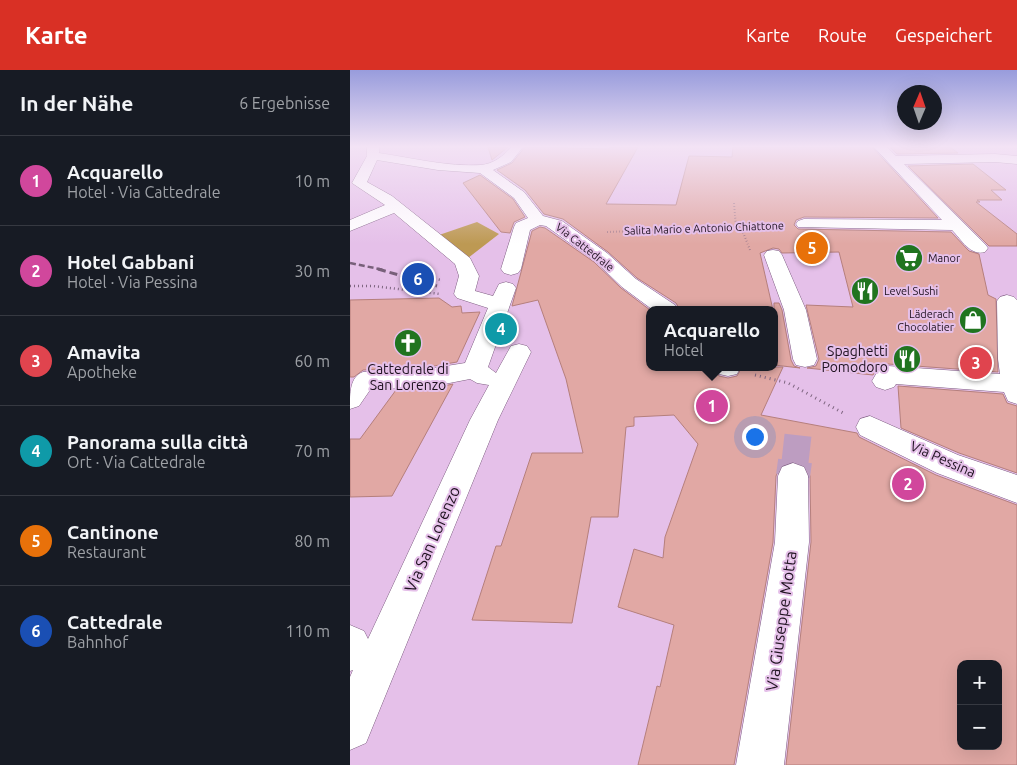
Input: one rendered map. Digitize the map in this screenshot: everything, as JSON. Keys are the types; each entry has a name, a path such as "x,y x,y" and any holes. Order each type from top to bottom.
{"street":[{"path":"361,179 360,183 396,206 470,260 469,276 464,294 507,275"},
{"path":"497,179 519,195 538,220"},
{"path":"913,179 979,248"},
{"path":"350,226 396,206"},
{"name":"Via Cattedrale","path":"350,399 363,381 480,374 522,227 538,220 550,221 571,235 601,257 629,283 662,306"},
{"name":"Salita Mario e Antonio Chiattone","path":"804,224 958,225"},
{"path":"773,254 795,310 805,359"},
{"path":"885,381 888,375 1016,389 1010,359 1007,301"},
{"name":"Via San Lorenzo","path":"350,727 484,420 519,352"},
{"name":"Via Pessina","path":"870,427 948,464 1017,489"},
{"name":"Via Giuseppe Motta","path":"760,765 792,542 793,476"},
{"path":"350,645 350,651"}],"path":[{"path":"734,203 736,227"},
{"name":"Salita Mario e Antonio Chiattone","path":"571,235 804,224"},
{"path":"350,286 378,285 418,294 441,294"},
{"path":"740,371 788,383 870,427"}],"shaded area":[{"path":"477,222 499,234 468,258 439,235"}],"building":[{"path":"471,179 486,179 513,199 525,217 514,222 510,233 501,232 463,183"},
{"path":"510,179 620,179 606,204 676,205 683,179 902,179 938,218 804,217 796,220 794,225 798,229 951,232 969,251 979,254 988,295 996,299 998,372 888,364 878,367 873,375 807,368 816,366 819,359 806,305 853,307 839,252 782,253 779,249 773,248 760,253 772,306 678,306 676,303 637,278 608,252 563,219 544,214 525,190"},
{"path":"922,179 993,179 1006,190 991,190 1002,200 977,200 980,202 976,202 1017,234 1017,246 989,246"},
{"path":"540,227 545,228 594,262 621,288 646,307 646,371 716,371 719,376 728,378 737,376 740,371 778,371 778,367 783,367 761,415 857,433 859,437 936,475 1017,505 1017,765 786,765 811,542 810,476 805,465 794,461 781,465 776,476 773,542 734,765 638,765 657,686 660,687 674,625 618,607 634,549 663,558 665,537 698,444 674,415 634,417 634,426 626,427 618,517 591,517 572,623 472,620 496,546 501,546 532,453 583,453 566,379 538,300 512,306 532,231"},
{"name":"Cattedrale di San Lorenzo","path":"439,298 452,307 461,306 462,313 480,312 457,362 434,366 363,370 354,377 350,377 350,300"},
{"path":"774,303 779,303 791,360 794,366 800,368 778,365 778,306 774,306"},
{"path":"453,384 392,496 350,497 350,439 360,439 396,390 434,388"},
{"path":"898,386 1003,394 1007,403 1017,406 1017,473 959,453 901,428"}],"tunnel":[{"path":"795,462 799,426"},
{"path":"793,476 795,461"}],"railway":[{"path":"350,263 384,270"},
{"path":"378,269 437,286"}],"place":[{"name":"Cantinone","path":"812,248"},
{"name":"Manor","path":"909,258"},
{"name":"Cattedrale","path":"418,279"},
{"name":"Level Sushi","path":"865,291"},
{"name":"Läderach Chocolatier","path":"973,320"},
{"name":"Panorama sulla città","path":"501,329"},
{"name":"Cattedrale di San Lorenzo","path":"408,343"},
{"name":"Spaghetti Pomodoro","path":"907,359"},
{"name":"Amavita","path":"976,363"},
{"name":"Acquarello","path":"712,406"},
{"name":"Hotel Gabbani","path":"908,484"}]}
